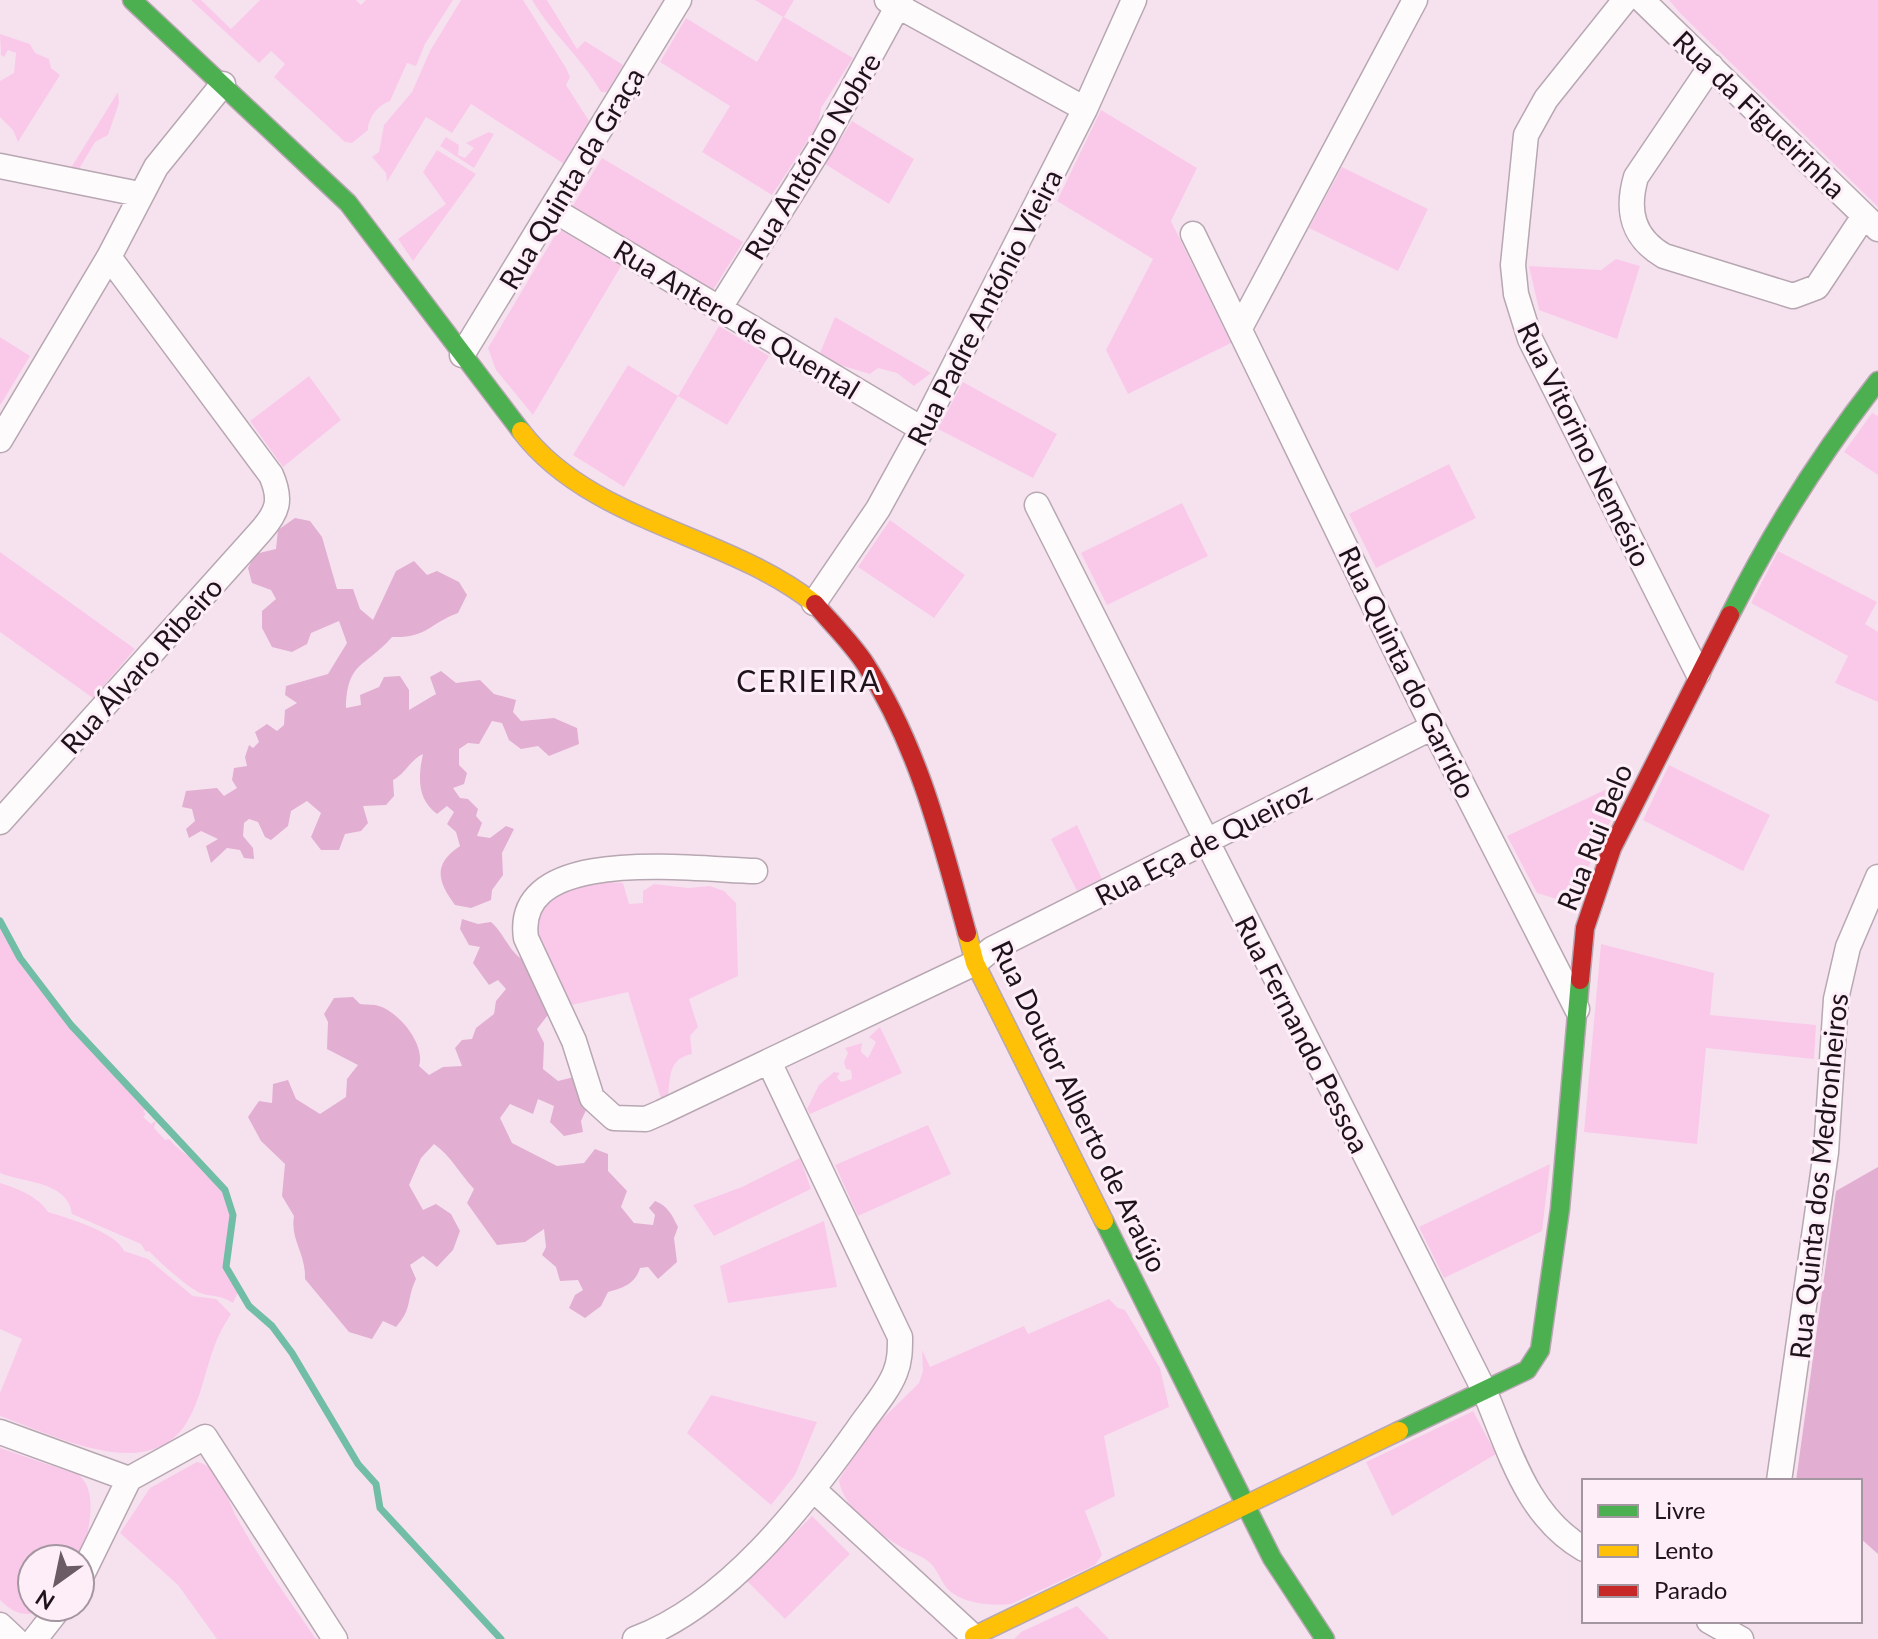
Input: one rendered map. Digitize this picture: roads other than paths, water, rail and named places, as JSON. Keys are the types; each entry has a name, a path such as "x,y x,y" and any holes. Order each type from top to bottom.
{"main road":[{"name":"Rua Doutor Alberto de Araújo","path":"132,0 348,203 532,445 559,468 621,507 776,576 814,603 865,663 910,744 929,794 975,963 1279,1570 1325,1639"},
{"name":"Rua Rui Belo","path":"975,1637 1527,1370 1540,1350 1580,1014 1585,928 1597,887 1698,673 1769,537 1832,440 1878,381"}],"street":[{"name":"Rua Quinta da Graça","path":"462,355 679,0"},
{"name":"Rua Padre António Vieira","path":"814,603 878,509 922,429 1085,109 1134,0"},
{"path":"1240,328 1415,0"},
{"name":"Rua Vitorino Nemésio","path":"1625,0 1546,99 1526,135 1513,265 1516,294 1530,339 1698,673"},
{"name":"Rua da Figueirinha","path":"1642,0 1871,222"},
{"path":"895,2 1085,109"},
{"name":"Rua António Nobre","path":"719,309 821,146 895,2"},
{"path":"1711,66 1636,177 1633,224 1650,248 1664,256 1781,295 1793,296 1817,287 1871,222"},
{"path":"0,440 109,257 139,194 156,167 223,84"},
{"path":"0,166 139,194"},
{"name":"Rua Antero de Quental","path":"552,209 922,429"},
{"name":"Rua Quinta do Garrido","path":"1193,234 1433,727 1580,1014"},
{"name":"Rua Álvaro Ribeiro","path":"0,822 272,519 278,505 279,494 271,475 109,257"},
{"name":"Rua Fernando Pessoa","path":"1037,505 1484,1390 1534,1505 1563,1538 1582,1548"},
{"name":"Rua Eça de Queiroz","path":"755,871 650,869 580,873 544,886 529,905 523,921 526,938 574,1041 592,1098 614,1118 646,1119 769,1062 975,963 992,949 1433,727"},
{"name":"Rua Quinta dos Medronheiros","path":"1779,1479 1826,1152 1836,999 1848,947 1878,877"},
{"path":"645,1638 699,1604 814,1490 895,1376 900,1360 900,1337 769,1062"},
{"path":"0,1432 129,1479"},
{"path":"96,1546 129,1479 205,1437 335,1639"},
{"path":"814,1490 975,1637"},
{"path":"35,1639 48,1623"},
{"path":"1713,1623 1741,1639"},
{"path":"0,1625 15,1639"}],"waterway":[{"path":"0,921 20,958 71,1025 225,1190 233,1215 226,1267 249,1306 272,1326 292,1353 358,1464 376,1484 380,1508 501,1639"}],"district":[{"name":"CERIEIRA","path":"809,680"}]}
